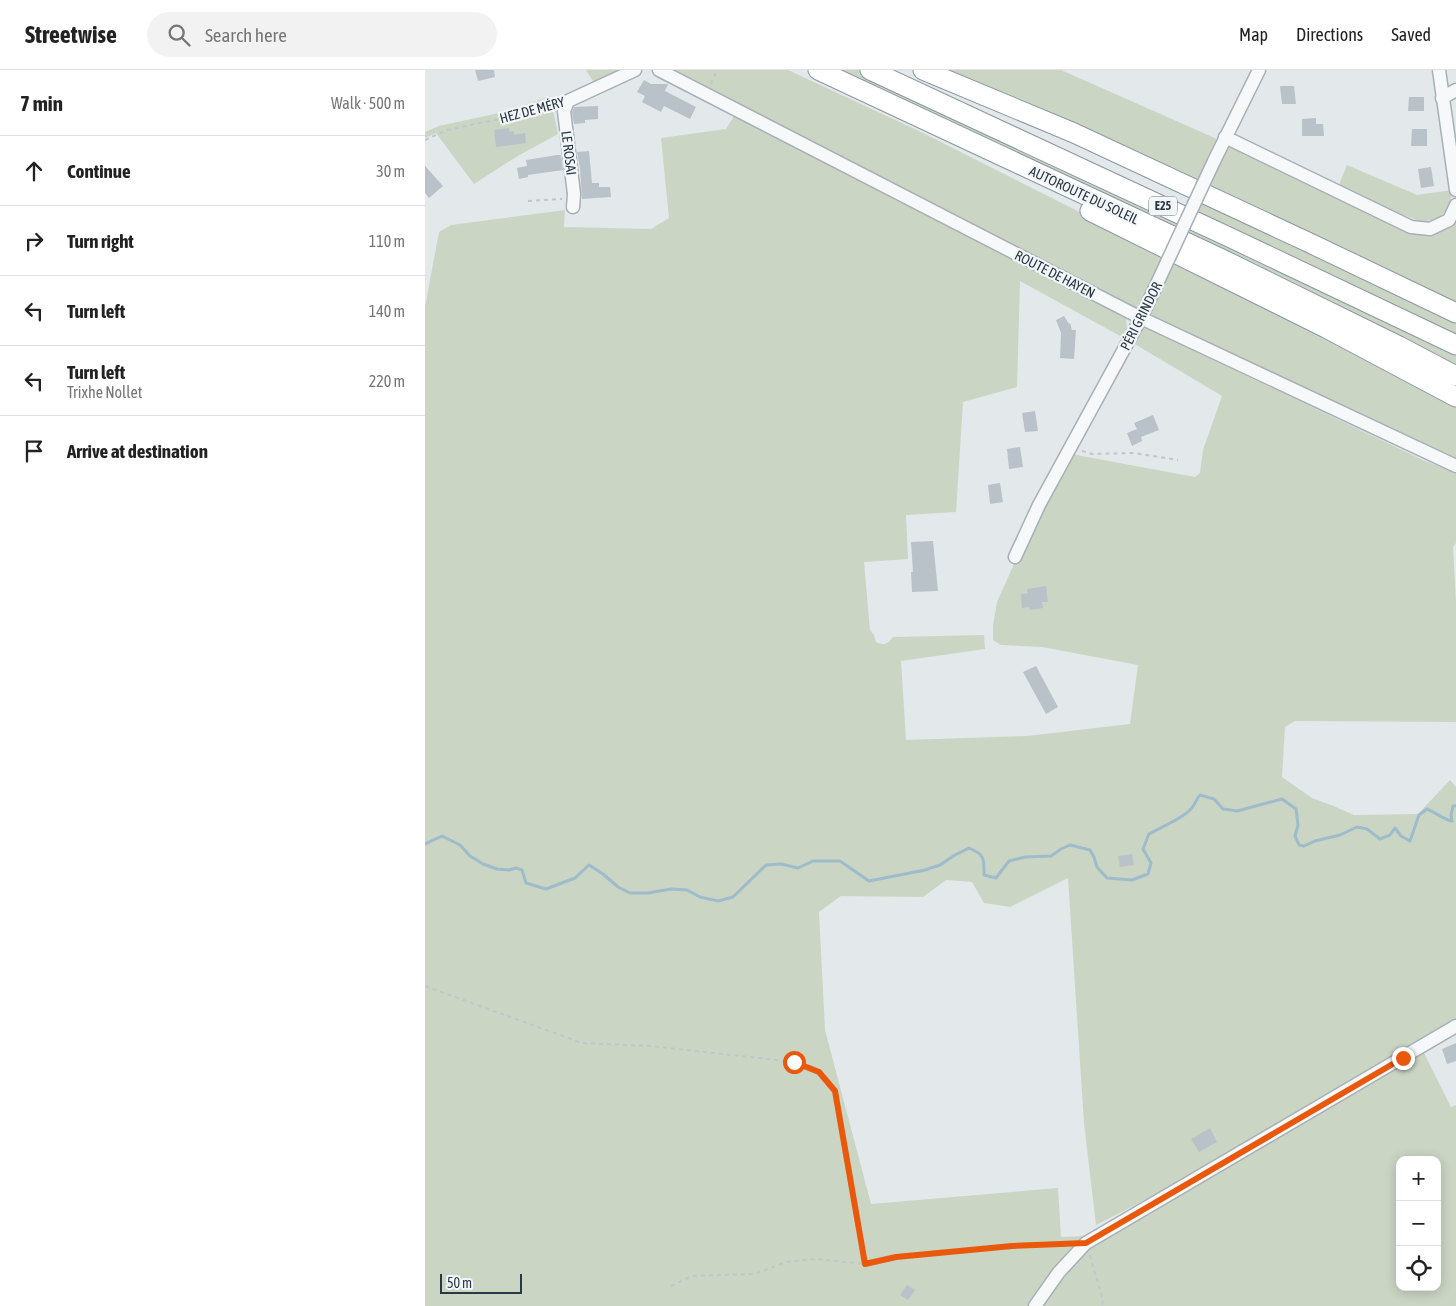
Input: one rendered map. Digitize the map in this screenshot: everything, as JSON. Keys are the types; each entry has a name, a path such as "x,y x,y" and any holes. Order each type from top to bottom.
{"highway":[{"name":"AUTOROUTE DU SOLEIL","path":"818,70 1222,259 1456,376"},
{"name":"AUTOROUTE DU SOLEIL","path":"870,70 1456,345"},
{"path":"923,70 1074,133 1456,313"},
{"path":"995,153 1013,173 1326,328 1456,397"}],"street":[{"name":"HEZ DE MÉRY","path":"568,101 635,70"},
{"name":"ROUTE DE HAYEN","path":"659,70 1141,318 1456,466"},
{"name":"PÉRI GRINDOR","path":"1015,558 1039,505 1141,318 1225,137 1259,70"},
{"path":"1439,70 1456,190"},
{"path":"1442,98 1456,90"},
{"name":"LE ROSAI","path":"568,101 564,111 573,202"},
{"path":"1225,137 1411,227 1430,230 1449,220 1456,205"},
{"path":"1035,1306 1059,1272 1086,1243 1456,1026"}],"path":[{"path":"712,81 717,70"},
{"name":"HEZ DE MÉRY","path":"425,140 447,130 519,116 568,101"},
{"path":"528,201 573,202"},
{"path":"1070,448 1091,454 1134,453 1178,460"},
{"path":"425,986 582,1043 651,1046 794,1062 819,1072 835,1091 865,1264"},
{"path":"671,1286 692,1276 755,1274 787,1262 816,1259 865,1264 896,1257 925,1254 1012,1246 1086,1243 1103,1301 1102,1306"}],"green space":[{"path":"586,70 623,70 595,84"},
{"path":"671,70 788,70 919,131 1163,254 1137,307 1129,309"},
{"path":"834,70 862,70 1181,220 1178,227"},
{"path":"942,70 1061,70 1217,139 1213,155 1199,183"},
{"path":"550,96 558,134 516,157 474,184 436,133 425,138 425,132 439,126 512,110"},
{"path":"736,113 1116,311 1126,318 1127,329 1122,337 1020,281 1017,387 963,402 956,512 906,515 908,559 864,562 870,630 876,642 886,644 893,637 984,635 985,649 901,661 906,740 1027,736 1130,724 1138,665 1042,647 1001,645 993,640 993,625 997,602 1014,564 1071,454 1195,477 1200,473 1203,450 1222,396 1133,343 1136,334 1144,327 1425,461 1456,473 1456,543 1453,547 1456,603 1456,722 1295,721 1285,727 1282,777 1312,798 1354,815 1418,814 1450,780 1456,787 1456,1020 1233,1151 1096,1225 1084,1123 1068,878 1010,907 984,903 972,882 946,880 923,897 841,896 819,912 825,1030 871,1204 1058,1188 1061,1237 1083,1236 1086,1247 1423,1051 1451,1107 1456,1105 1456,1306 425,1306 425,307 439,232 451,225 565,210 564,227 651,229 669,218 661,138 726,129"},
{"path":"1227,144 1411,231 1456,219 1456,463 1339,404 1150,315 1209,188"},
{"path":"1347,165 1417,195 1452,190 1450,204 1440,218 1422,222 1388,209 1339,185"}],"building":[{"path":"475,70 494,70 495,77 478,81"},
{"path":"644,80 651,84 668,84 665,91 696,107 690,119 664,106 661,112 642,102 645,96 637,92"},
{"path":"1280,86 1294,86 1296,104 1282,104"},
{"path":"1409,97 1424,97 1424,111 1408,111"},
{"path":"598,106 598,119 585,120 585,123 574,124 572,112 574,107"},
{"path":"1316,118 1316,124 1323,124 1324,136 1302,136 1302,119"},
{"path":"509,128 510,132 514,131 514,135 525,133 526,143 496,147 494,130"},
{"path":"1412,129 1427,129 1427,146 1411,146"},
{"path":"589,151 592,183 599,183 599,187 610,187 611,197 582,199 577,152"},
{"path":"561,155 563,170 528,175 528,177 519,179 517,168 527,166 526,160"},
{"path":"425,166 443,186 429,198 425,193"},
{"path":"1431,167 1434,186 1421,188 1418,169"},
{"path":"1064,316 1070,323 1072,330 1076,330 1074,359 1060,358 1061,333 1056,320"},
{"path":"1035,411 1038,431 1025,432 1022,413"},
{"path":"1153,415 1159,430 1141,437 1142,441 1132,446 1127,433 1137,429 1134,423"},
{"path":"1020,447 1023,467 1009,469 1007,449"},
{"path":"1000,483 1003,502 990,504 988,485"},
{"path":"933,541 938,591 912,592 911,542"},
{"path":"1046,586 1048,602 1042,602 1043,608 1030,610 1029,607 1022,608 1021,594 1028,593 1027,589"},
{"path":"1036,666 1058,707 1046,714 1023,672"},
{"path":"1132,854 1134,865 1120,867 1118,856"},
{"path":"1456,1043 1456,1061 1447,1064 1442,1049"},
{"path":"1210,1128 1217,1142 1199,1152 1191,1139"},
{"path":"907,1285 915,1290 908,1300 900,1295"}],"waterway":[{"path":"425,844 442,836 460,845 470,856 483,864 497,869 509,870 516,868 522,870 526,883 546,889 575,878 589,865 618,887 630,893 648,893 671,889 687,890 700,897 718,901 733,897 766,865 781,864 798,868 813,861 840,861 869,881 925,870 940,865 969,848 983,858 984,875 996,878 1009,861 1025,857 1051,856 1070,845 1090,850 1097,867 1107,878 1132,880 1148,874 1151,863 1143,849 1149,834 1187,813 1200,795 1214,799 1223,809 1237,811 1282,799 1296,809 1298,825 1295,836 1299,845 1304,846 1315,841 1340,835 1357,827 1367,829 1380,839 1390,835 1395,828 1401,836 1410,841 1419,815 1427,809 1452,821 1453,806 1456,806"}],"route":[{"path":"794,1062 819,1072 835,1091 865,1264 896,1257 1012,1246 1086,1243 1403,1058"}]}
